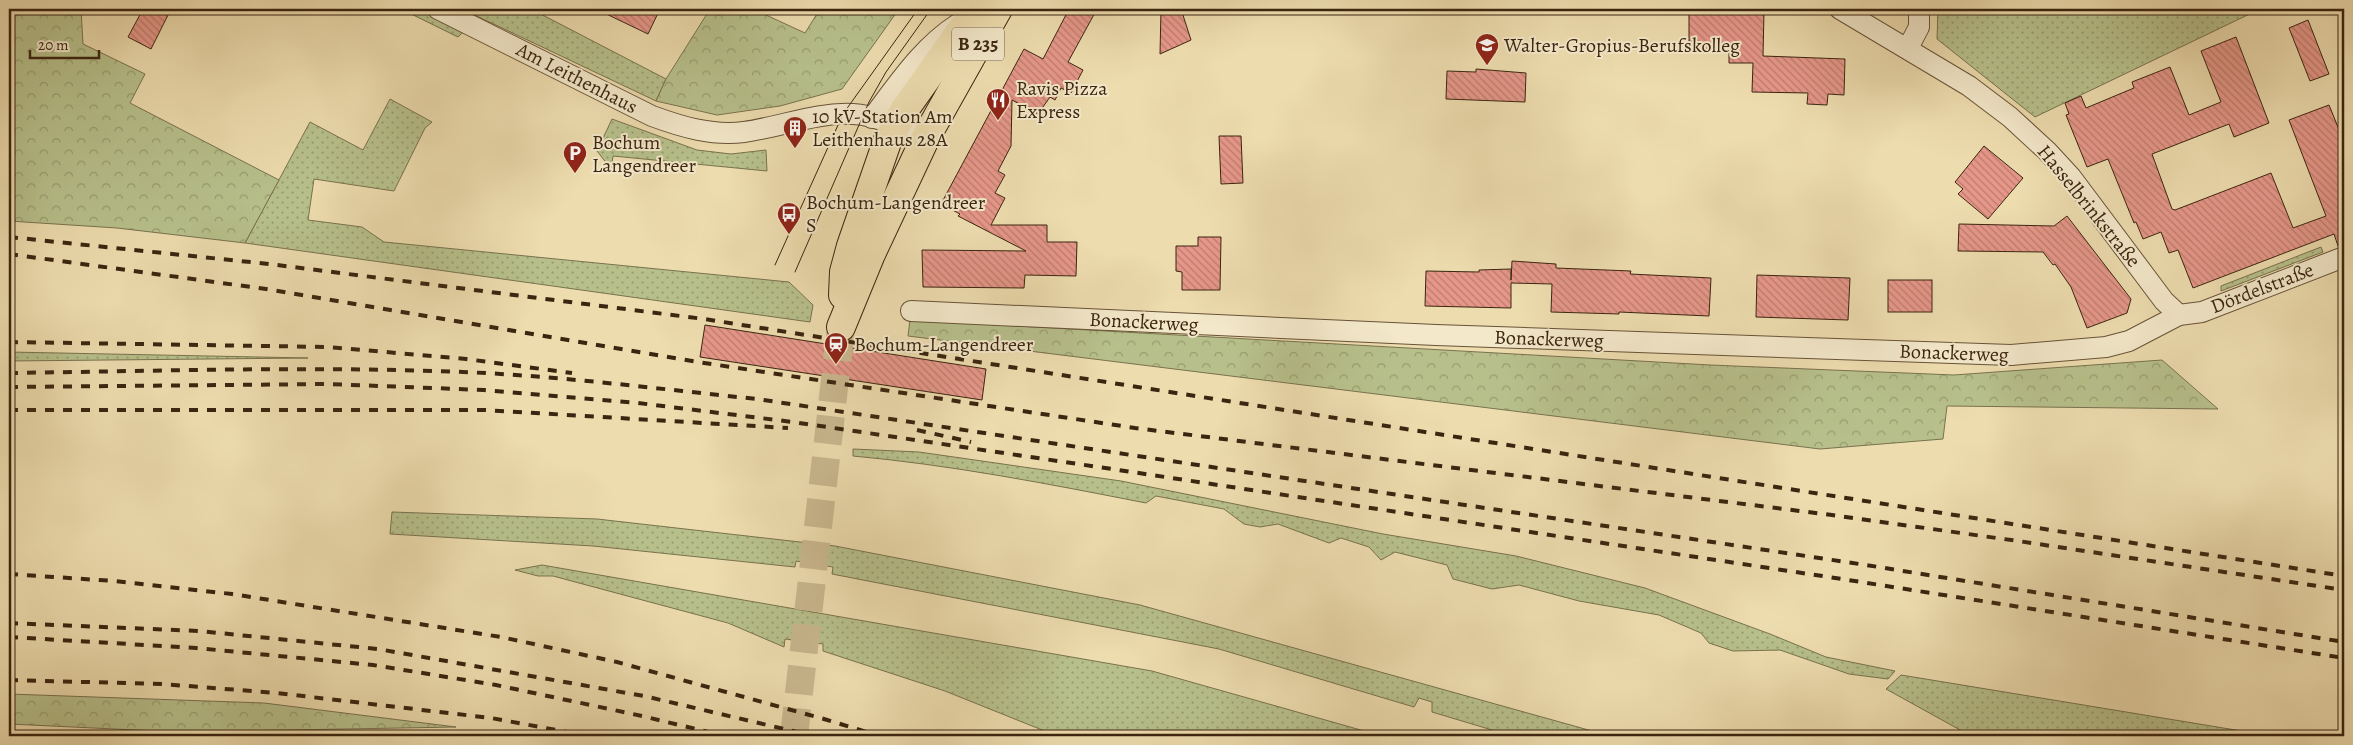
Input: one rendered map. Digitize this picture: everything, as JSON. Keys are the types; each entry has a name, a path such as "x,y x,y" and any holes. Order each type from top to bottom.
{"main road":[{"name":"B 235","path":"973,12 884,122 880,159 844,272 841,327 871,254 925,139 998,9"}],"street":[{"name":"Am Leithenhaus","path":"438,9 652,116 680,127 720,133 744,132 808,117 855,114 884,122 925,139"},
{"name":"Hasselbrinkstraße","path":"1840,9 1969,86 2010,117 2047,151 2074,182 2164,301 2179,315"},
{"path":"1908,48 1918,27 1919,9"},
{"name":"Dördelstraße","path":"2179,315 2202,312 2344,257"},
{"name":"Bonackerweg","path":"912,311 1463,336 2011,355 2106,347 2129,341 2179,315"}],"green space":[{"path":"9,9 81,9 83,44 145,74 130,103 279,180 245,243 117,228 9,221"},
{"path":"401,9 418,9 464,31 458,37"},
{"path":"462,9 531,9 666,79 656,101"},
{"path":"710,9 753,9 805,33 820,9 899,9 842,89 780,106 717,115 656,101 666,79"},
{"path":"1938,9 2260,9 2035,117 1937,39"},
{"path":"390,99 432,122 425,128 394,191 314,179 308,220 362,227 384,242 789,282 813,305 810,322 245,243 310,122 363,150"},
{"path":"612,119 697,150 731,154 766,150 767,171 613,156 611,169 597,151"},
{"path":"2321,247 2323,252 2221,291 2221,286"},
{"path":"910,320 1710,365 1954,375 2162,360 2218,409 1947,406 1943,439 1820,449 908,336"},
{"path":"9,352 308,358 9,361"},
{"path":"853,449 919,452 1121,481 1383,534 1516,556 1645,588 1770,634 1826,657 1895,671 1888,679 1849,674 1780,650 1733,651 1709,643 1701,633 1659,615 1579,601 1519,585 1492,589 1453,579 1447,565 1395,552 1381,560 1369,547 1341,538 1329,543 1278,524 1260,527 1244,524 1224,509 1156,496 1146,503 964,470 853,456"},
{"path":"392,512 597,519 835,546 1140,605 1610,736 1512,736 1432,712 1432,702 1419,698 1414,707 1219,649 832,574 833,567 796,561 795,567 593,546 390,534"},
{"path":"542,565 1152,671 1382,736 1057,736 945,691 823,651 823,644 785,639 784,647 728,623 553,576 538,576 515,570"},
{"path":"1901,675 2272,736 1971,736 1886,689"},
{"path":"9,694 264,703 456,727 178,732 9,724"}],"building":[{"path":"143,9 171,9 151,49 128,37"},
{"path":"596,9 660,9 648,34"},
{"path":"1069,9 1097,9 1068,62 1083,70 1071,93 1061,88 1055,100 1050,97 1038,114 1012,100 1011,146 998,171 1005,175 995,193 1005,198 991,225 1047,225 1047,242 1077,242 1076,276 1025,275 1024,288 923,287 922,250 1026,251 958,216 960,214 941,204 1024,49 1043,59"},
{"path":"1161,9 1181,9 1191,40 1160,54"},
{"path":"1689,9 1764,11 1763,56 1845,59 1844,95 1828,94 1827,105 1807,104 1808,93 1752,92 1753,63 1729,63 1729,50 1689,49"},
{"path":"2308,20 2329,74 2310,81 2289,28"},
{"path":"2236,37 2269,123 2234,137 2229,124 2152,154 2172,209 2175,210 2271,173 2293,228 2326,216 2289,120 2329,105 2344,142 2344,245 2338,246 2334,234 2193,288 2178,250 2169,253 2161,232 2143,239 2136,222 2134,223 2108,159 2087,167 2066,115 2069,114 2065,103 2081,96 2086,108 2134,88 2132,82 2170,67 2189,115 2221,102 2201,51"},
{"path":"1476,69 1526,73 1525,102 1446,99 1447,71 1476,72"},
{"path":"1219,136 1241,136 1243,183 1221,184"},
{"path":"1984,146 2023,178 1988,219 1958,194 1963,189 1955,182"},
{"path":"2067,216 2131,299 2127,313 2087,328 2071,287 2055,264 2053,265 2043,252 1958,251 1959,224 2054,226"},
{"path":"1198,237 1221,237 1220,290 1182,290 1182,272 1176,271 1176,246 1198,246"},
{"path":"1512,261 1556,264 1556,268 1631,271 1630,274 1711,278 1709,316 1619,312 1619,314 1551,312 1552,284 1511,283 1511,308 1425,306 1426,271 1479,272 1479,270 1511,269 1511,280"},
{"path":"1757,275 1850,278 1848,320 1756,317"},
{"path":"1888,280 1932,280 1932,312 1888,312"},
{"path":"705,325 986,369 982,400 700,357"}],"tunnel":[{"path":"794,736 841,327"}],"tram line":[{"path":"775,265 843,114 918,9"},
{"path":"795,272 869,102 886,72 931,9"}],"railway":[{"path":"9,237 269,264 704,319 2344,576"},
{"path":"9,254 266,289 698,362 1135,428 1832,515 2344,590"},
{"path":"9,342 328,347 466,359 572,373"},
{"path":"9,373 293,369 406,370 500,374 573,380 757,399 1866,565 2344,642"},
{"path":"9,387 328,384 484,390 638,403 793,422 1112,469 1842,579 2344,658"},
{"path":"9,410 484,410 788,428"},
{"path":"917,430 971,442"},
{"path":"9,574 114,581 232,594 501,637 617,662 880,736"},
{"path":"9,623 199,631 378,649 644,696 814,736"},
{"path":"9,637 196,648 373,665 496,685 725,736"},
{"path":"9,680 162,684 277,693 491,718 589,736"}],"place":[{"name":"Walter-Gropius-Berufskolleg","path":"1487,66"},
{"name":"Ravis Pizza Express","path":"998,121"},
{"name":"10 kV-Station Am Leithenhaus 28A","path":"795,149"},
{"name":"Bochum Langendreer","path":"575,174"},
{"name":"Bochum-Langendreer S","path":"789,235"},
{"name":"Bochum-Langendreer","path":"836,365"}]}
